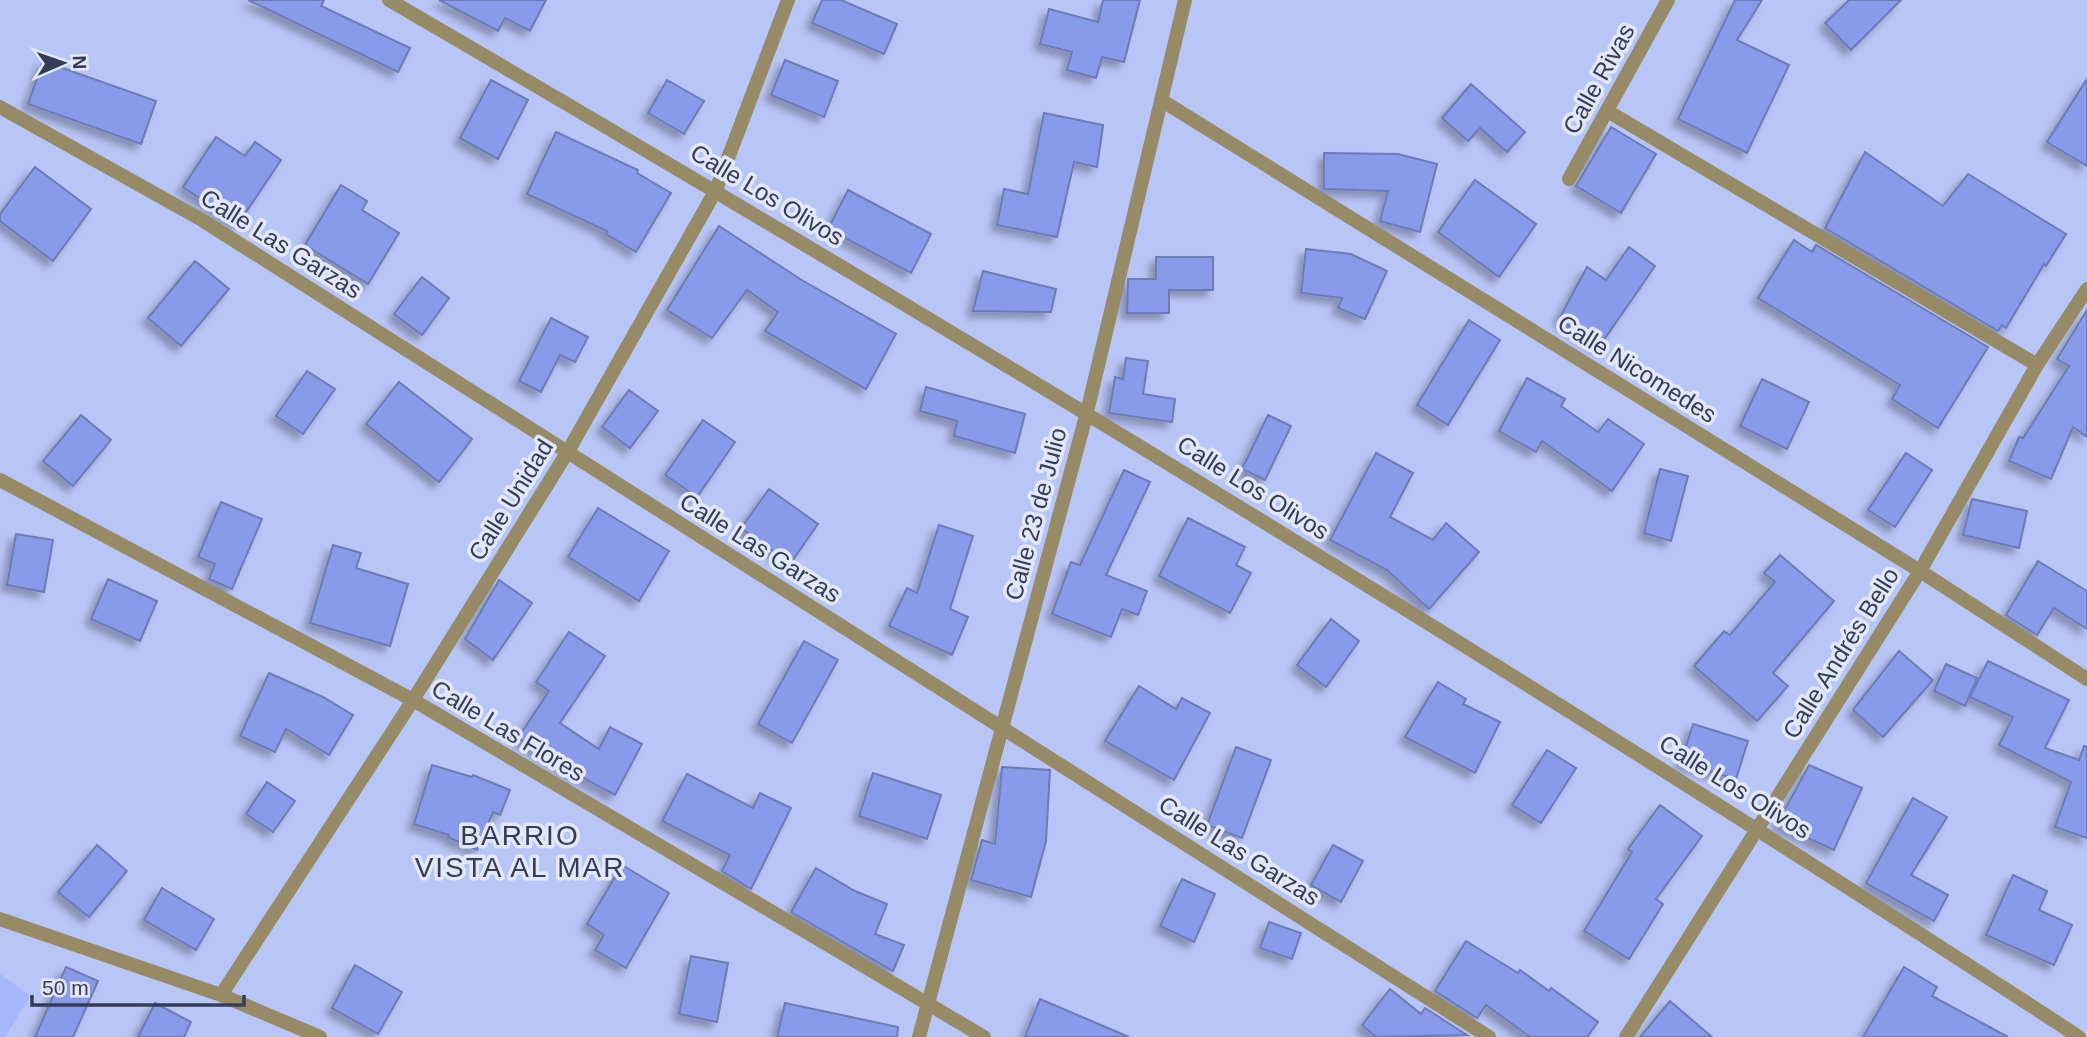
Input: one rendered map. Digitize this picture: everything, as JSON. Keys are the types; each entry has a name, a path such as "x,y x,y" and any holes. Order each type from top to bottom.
{"street":[{"name":"Calle Los Olivos","path":"389,0 716,190 1087,412 1757,827 2079,1037"},
{"name":"Calle Unidad","path":"221,995 413,701 567,453 716,190 788,0"},
{"name":"Calle 23 de Julio","path":"919,1037 1087,412 1185,0"},
{"name":"Calle Rivas","path":"1569,179 1609,112 1668,0"},
{"name":"Calle Nicomedes","path":"1161,100 1920,570 2087,679"},
{"name":"Calle Las Garzas","path":"0,107 202,219 1489,1037"},
{"path":"1609,112 2037,365"},
{"name":"Calle Andrés Bello","path":"1626,1037 1920,570 2037,365 2087,289"},
{"name":"Calle Las Flores","path":"0,480 413,701 984,1037"},
{"path":"0,919 221,995 320,1037"}],"shaded area":[{"path":"0,974 30,996 5,1037 0,1037"}],"building":[{"path":"248,0 324,0 321,6 410,48 398,72"},
{"path":"439,0 546,0 530,31 505,18 498,31"},
{"path":"822,0 841,0 897,24 884,54 812,23"},
{"path":"1103,0 1140,0 1124,62 1102,57 1096,78 1067,70 1072,52 1040,44 1049,9 1098,22"},
{"path":"1735,0 1762,0 1737,40 1789,65 1747,153 1678,119"},
{"path":"1849,0 1901,0 1851,50 1825,23"},
{"path":"785,60 838,81 824,117 771,95"},
{"path":"43,61 156,101 141,144 28,104"},
{"path":"2087,79 2087,166 2047,142"},
{"path":"491,80 528,100 498,159 460,138"},
{"path":"667,80 704,101 684,134 648,113"},
{"path":"1471,84 1525,132 1507,152 1480,128 1468,141 1442,118"},
{"path":"1044,113 1103,125 1097,167 1074,162 1057,237 997,225 1004,189 1028,194"},
{"path":"1611,127 1656,154 1621,213 1576,186"},
{"path":"556,132 638,170 637,173 671,193 636,252 606,234 607,231 527,194"},
{"path":"216,137 245,156 255,142 281,160 238,224 183,187"},
{"path":"1865,152 1943,206 1968,174 2066,234 2046,266 2044,264 2006,328 2002,325 1998,331 1825,228"},
{"path":"1324,153 1398,154 1437,164 1420,232 1380,221 1388,191 1324,189"},
{"path":"35,167 91,209 53,261 0,221 0,214"},
{"path":"1475,180 1536,224 1499,277 1438,232"},
{"path":"341,185 367,201 362,210 399,233 368,284 305,245"},
{"path":"848,190 931,234 911,273 828,229"},
{"path":"719,226 800,279 896,334 866,389 765,331 778,312 747,290 712,338 667,310"},
{"path":"1794,240 1812,252 1816,245 1988,347 1938,428 1892,399 1900,385 1758,298"},
{"path":"1629,247 1655,266 1599,347 1559,319 1587,267 1606,280"},
{"path":"1306,249 1351,254 1387,271 1365,319 1338,308 1342,298 1301,293"},
{"path":"1156,257 1213,257 1213,290 1169,290 1169,313 1127,313 1128,279 1156,279"},
{"path":"195,261 229,289 181,346 148,318"},
{"path":"983,271 1056,289 1051,312 973,311"},
{"path":"422,277 449,298 422,335 394,314"},
{"path":"2087,310 2087,437 2073,427 2051,479 2009,461 2019,437 2023,438 2069,366 2057,359"},
{"path":"551,318 588,337 575,362 560,355 541,392 519,381"},
{"path":"1469,320 1500,340 1448,425 1417,405"},
{"path":"1126,358 1148,361 1143,394 1175,399 1172,422 1109,413 1115,377 1123,379"},
{"path":"307,371 335,389 303,434 276,416"},
{"path":"1527,378 1565,399 1561,406 1598,432 1608,419 1644,444 1612,491 1542,441 1536,452 1499,431"},
{"path":"1762,379 1809,402 1787,449 1740,426"},
{"path":"399,382 472,439 439,482 366,424"},
{"path":"926,387 1025,414 1015,453 954,436 957,421 920,411"},
{"path":"629,390 658,411 630,448 602,427"},
{"path":"81,415 111,440 73,486 43,461"},
{"path":"1268,415 1291,426 1265,480 1242,469"},
{"path":"703,420 735,442 697,497 665,475"},
{"path":"1376,453 1413,473 1390,517 1433,540 1446,523 1479,552 1429,609 1387,570 1330,540"},
{"path":"1906,453 1932,470 1895,527 1868,510"},
{"path":"1660,469 1688,476 1671,541 1644,533"},
{"path":"1124,470 1150,482 1106,575 1147,591 1138,615 1122,609 1111,637 1052,614 1071,562 1080,565"},
{"path":"769,489 818,524 790,564 741,528"},
{"path":"1972,499 2027,511 2019,548 1963,535"},
{"path":"221,502 262,519 232,589 209,579 215,564 198,557"},
{"path":"598,508 669,551 639,601 568,557"},
{"path":"1188,518 1245,547 1236,565 1251,573 1230,613 1159,576"},
{"path":"939,525 973,536 950,609 968,617 952,655 889,626 907,588 917,593"},
{"path":"16,534 53,540 44,592 7,585"},
{"path":"333,545 361,553 356,568 408,584 390,646 310,623"},
{"path":"1780,555 1834,601 1773,673 1788,686 1757,721 1694,666 1724,631 1730,635 1775,582 1764,573"},
{"path":"2038,561 2087,591 2087,629 2054,608 2037,635 2006,615"},
{"path":"108,579 157,601 140,641 91,619"},
{"path":"499,580 532,603 493,660 465,639"},
{"path":"1331,619 1359,641 1326,687 1297,665"},
{"path":"569,632 605,656 560,723 599,749 610,727 642,744 615,795 580,776 579,778 518,738 549,691 536,682"},
{"path":"804,641 838,660 792,743 758,724"},
{"path":"1899,651 1933,680 1883,737 1853,710"},
{"path":"1988,661 2069,700 2045,748 2079,760 2084,746 2087,747 2087,838 2055,827 2071,782 1999,745 2013,717 1970,697"},
{"path":"1946,664 1977,678 1965,706 1934,691"},
{"path":"269,673 323,697 353,715 329,755 286,729 275,752 240,736"},
{"path":"1438,682 1466,699 1463,704 1500,722 1475,773 1405,737"},
{"path":"1139,686 1176,709 1182,698 1210,713 1174,780 1105,741"},
{"path":"1693,724 1748,741 1736,779 1681,763"},
{"path":"1236,747 1271,760 1242,838 1207,825"},
{"path":"1547,750 1576,768 1541,823 1512,805"},
{"path":"432,765 472,777 473,775 510,790 500,815 493,812 477,850 448,837 449,835 414,824"},
{"path":"1809,765 1862,788 1834,850 1777,824"},
{"path":"1002,767 1050,770 1046,841 1031,897 971,880 982,840 995,844"},
{"path":"873,773 941,795 927,839 859,816"},
{"path":"687,774 753,808 760,793 791,808 751,889 722,871 730,855 662,821"},
{"path":"267,782 295,801 273,832 246,814"},
{"path":"1913,798 1947,817 1911,875 1948,895 1934,921 1866,883"},
{"path":"1660,805 1702,836 1656,899 1663,904 1629,959 1584,931 1632,852 1628,849"},
{"path":"97,845 127,871 89,917 58,892"},
{"path":"1333,845 1363,861 1341,902 1311,885"},
{"path":"622,865 669,893 626,968 595,950 604,935 587,924"},
{"path":"816,868 855,891 887,904 875,934 904,945 893,971 791,912"},
{"path":"2013,875 2047,891 2039,910 2072,925 2054,965 1986,935"},
{"path":"1182,879 1215,894 1194,942 1160,926"},
{"path":"162,888 214,919 196,950 144,920"},
{"path":"1269,922 1301,933 1292,959 1260,948"},
{"path":"1466,941 1518,973 1520,970 1549,991 1551,988 1598,1022 1587,1037 1530,1037 1486,1005 1477,1018 1435,991"},
{"path":"691,956 728,963 717,1022 679,1014"},
{"path":"355,965 402,992 378,1034 332,1008"},
{"path":"66,967 98,981 73,1037 35,1037"},
{"path":"1904,967 1937,987 1932,996 2008,1037 1863,1037"},
{"path":"1390,989 1421,1014 1425,1008 1467,1035 1376,1037 1362,1025"},
{"path":"1040,999 1129,1037 1025,1037"},
{"path":"1670,1001 1712,1037 1640,1037"},
{"path":"155,1003 191,1022 184,1037 138,1037"},
{"path":"785,1003 898,1027 897,1037 777,1037"}],"district":[{"name":"BARRIO VISTA AL MAR","path":"520,851"}]}
